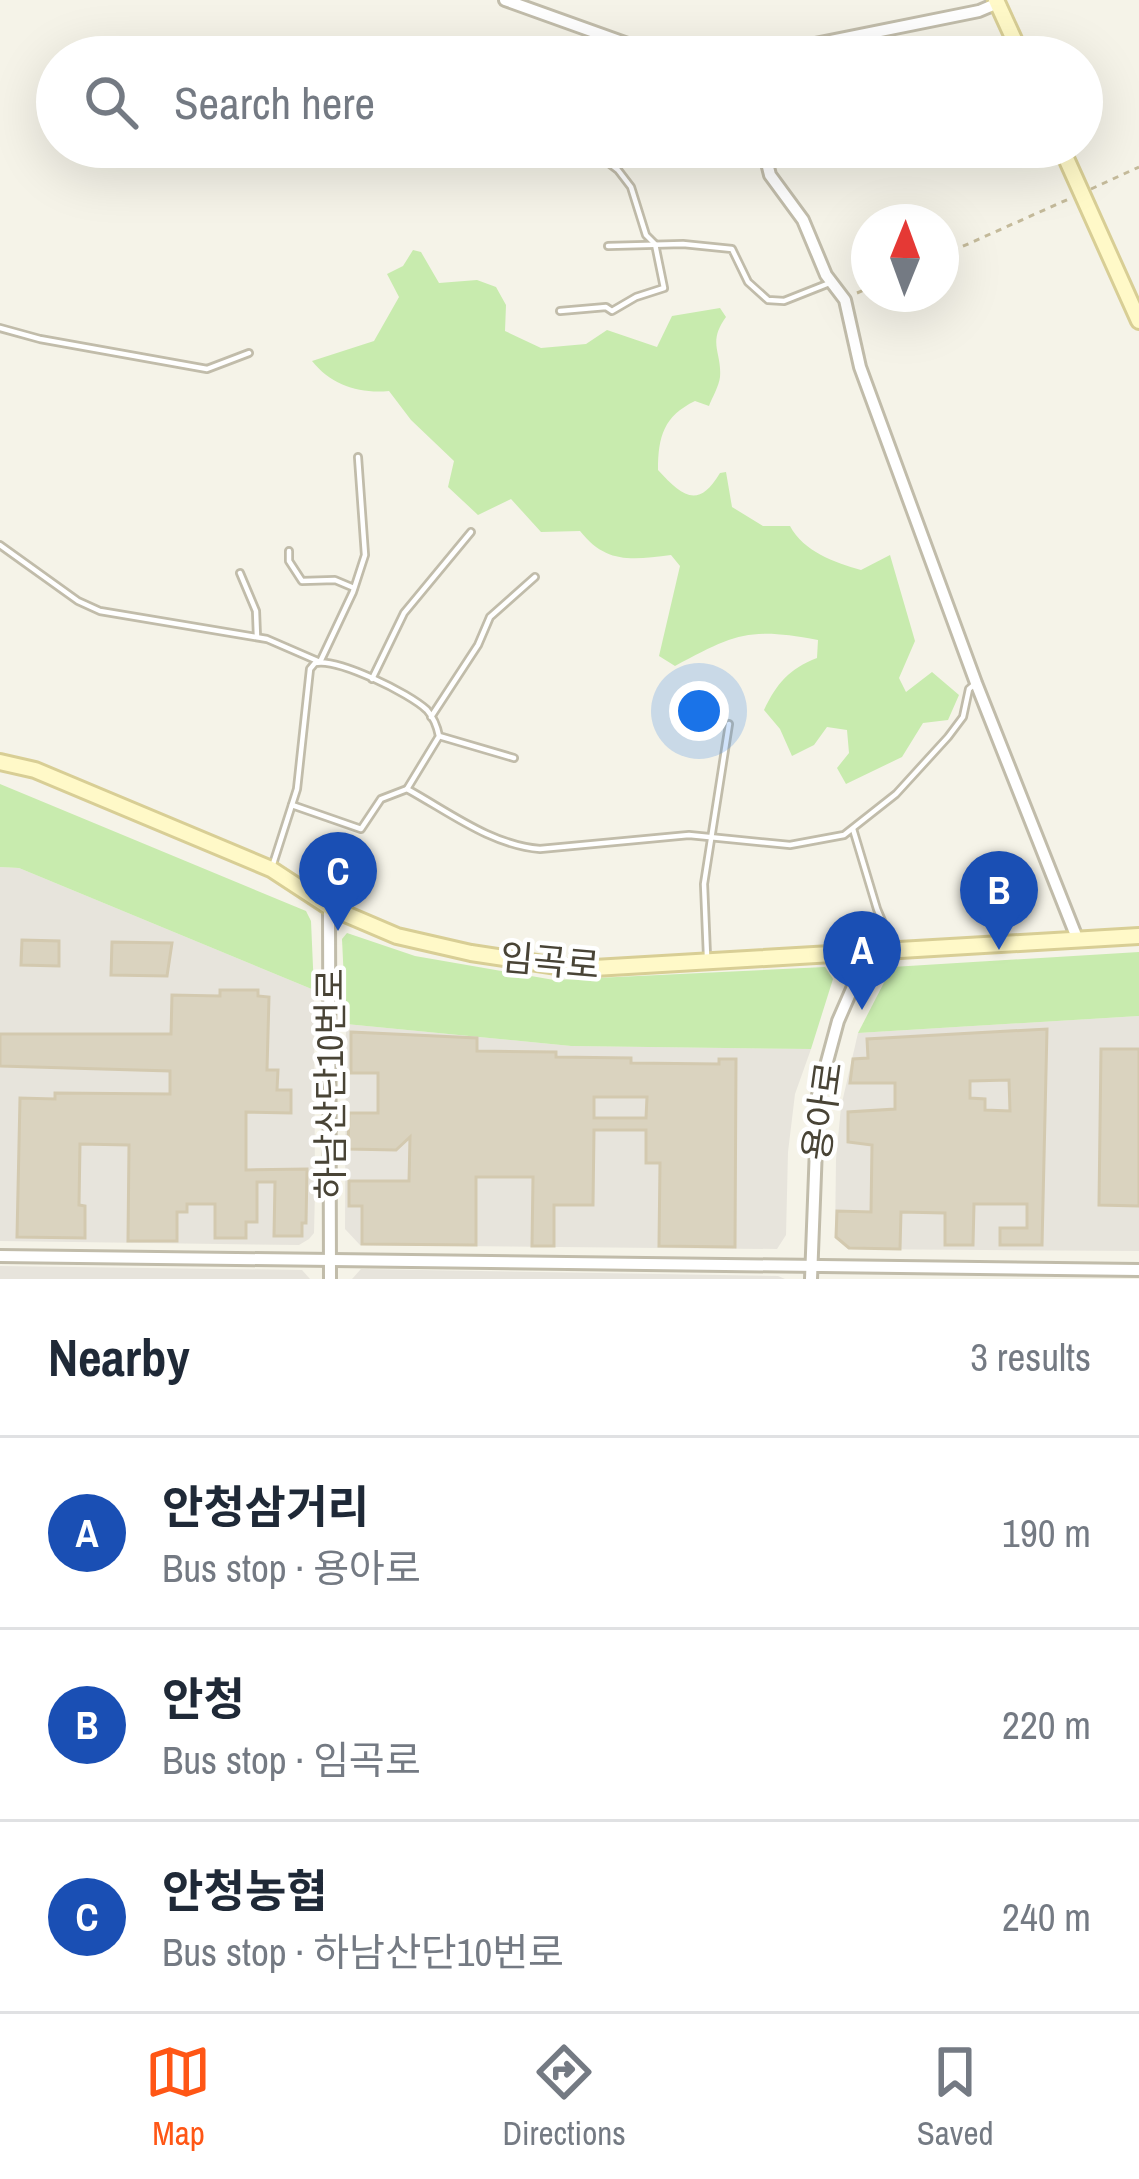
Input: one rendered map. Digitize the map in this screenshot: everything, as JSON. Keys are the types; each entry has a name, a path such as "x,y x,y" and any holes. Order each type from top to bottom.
{"main road":[{"path":"997,2 1012,36"},
{"path":"1071,168 1139,321"},
{"name":"임곡로","path":"0,762 35,770 272,869 329,907 398,936 471,953 578,969 1139,936"}],"street":[{"path":"505,0 605,36"},
{"path":"855,36 979,11 997,2"},
{"path":"768,168 803,220 845,300 860,368 976,683 1077,938"},
{"name":"하남산단10번로","path":"329,907 330,1279"},
{"name":"용아로","path":"811,1273 818,1095 838,1021 869,950"},
{"path":"0,1256 811,1273 1139,1270"}],"lane":[{"path":"560,311 612,310 664,288 655,244 646,235 625,178 613,168"},
{"path":"608,246 732,249 748,282 768,300 784,301 832,281"},
{"path":"0,328 207,369 249,353"},
{"path":"320,662 365,555 358,457"},
{"path":"372,679 404,613 471,532"},
{"path":"0,545 78,601 100,611 257,637 320,662"},
{"path":"289,551 289,561 302,581 335,580 355,588"},
{"path":"240,573 256,611 257,637"},
{"path":"431,717 478,645 490,617 535,577"},
{"path":"272,869 292,805 310,669 326,660 372,679 426,709 439,736"},
{"path":"406,789 458,821 525,848 689,835 790,845 832,838 853,829 896,794 963,717 969,689 976,683"},
{"path":"707,961 704,884 729,724"},
{"path":"439,736 514,758"},
{"path":"292,805 361,829 381,799 406,789 439,736"},
{"path":"853,829 893,949"}],"path":[{"path":"959,248 1139,167"},
{"path":"845,300 851,297"}],"shaded area":[{"path":"0,867 19,868 314,990 315,1191 314,1233 309,1239 299,1245 0,1241"},
{"path":"1139,1016 1139,1251 848,1249 835,1238 841,1107 858,1033"},
{"path":"346,1024 571,1046 811,1049 795,1094 786,1235 777,1249 360,1245 345,1229"},
{"path":"0,1266 302,1270 310,1279 0,1279"},
{"path":"361,1269 778,1276 785,1279 352,1279"}],"green space":[{"path":"413,250 421,252 439,283 477,280 496,287 506,305 505,331 541,348 586,344 607,330 657,347 672,316 720,308 726,317 716,341 717,388 709,406 695,401 670,420 659,447 658,470 690,495 704,492 726,472 732,507 763,526 790,526 811,549 840,563 861,570 890,555 915,641 899,678 906,692 932,672 959,695 948,720 923,723 902,757 846,784 837,768 849,753 847,730 827,727 814,745 792,756 780,729 764,710 785,678 817,658 818,640 775,634 743,636 675,666 659,656 680,566 671,555 621,557 600,549 580,531 541,532 511,499 478,515 448,487 454,461 411,420 389,391 347,386 312,361 374,341 399,297 387,274 403,266"},
{"path":"0,784 306,911 311,921 314,990 19,868 0,867"},
{"path":"347,933 415,956 554,980 825,967 833,979 811,1049 571,1046 346,1024 342,939"},
{"path":"1139,952 1139,1016 858,1033 892,967"}],"building":[{"path":"22,940 59,941 59,966 21,965"},
{"path":"112,942 172,943 167,976 111,975"},
{"path":"220,990 258,990 258,996 269,997 267,1070 278,1070 277,1090 291,1090 291,1113 246,1112 246,1170 307,1169 302,1236 274,1236 275,1182 257,1182 257,1222 246,1222 246,1238 215,1238 215,1204 187,1204 187,1212 177,1212 177,1241 128,1241 129,1145 80,1144 79,1205 85,1206 85,1238 17,1237 20,1098 55,1099 55,1093 170,1094 170,1071 0,1066 0,1034 171,1034 172,995 220,996"},
{"path":"1047,1029 1042,1245 1000,1245 1000,1228 1027,1228 1027,1204 974,1204 973,1245 945,1245 945,1213 901,1212 900,1249 849,1248 836,1237 837,1211 871,1212 872,1145 848,1142 848,1112 895,1109 895,1083 850,1083 853,1059 868,1058 867,1039","holes":["1009,1080 1010,1111 985,1110 985,1099 970,1098 970,1081"]},
{"path":"351,1032 477,1038 477,1051 556,1052 556,1057 631,1058 631,1063 719,1064 719,1059 736,1059 735,1247 659,1246 660,1163 646,1163 646,1130 594,1130 593,1205 554,1205 554,1246 532,1246 533,1177 476,1177 476,1245 362,1244 362,1206 349,1206 349,1181 409,1181 410,1137 396,1150 348,1149 349,1113 378,1113 378,1073 351,1073","holes":["594,1097 647,1097 646,1118 594,1118"]},
{"path":"1101,1049 1139,1049 1139,1206 1099,1205"}],"place":[{"name":"안청농협","path":"338,931"},
{"name":"안청","path":"999,950"},
{"name":"안청삼거리","path":"862,1010"}]}
